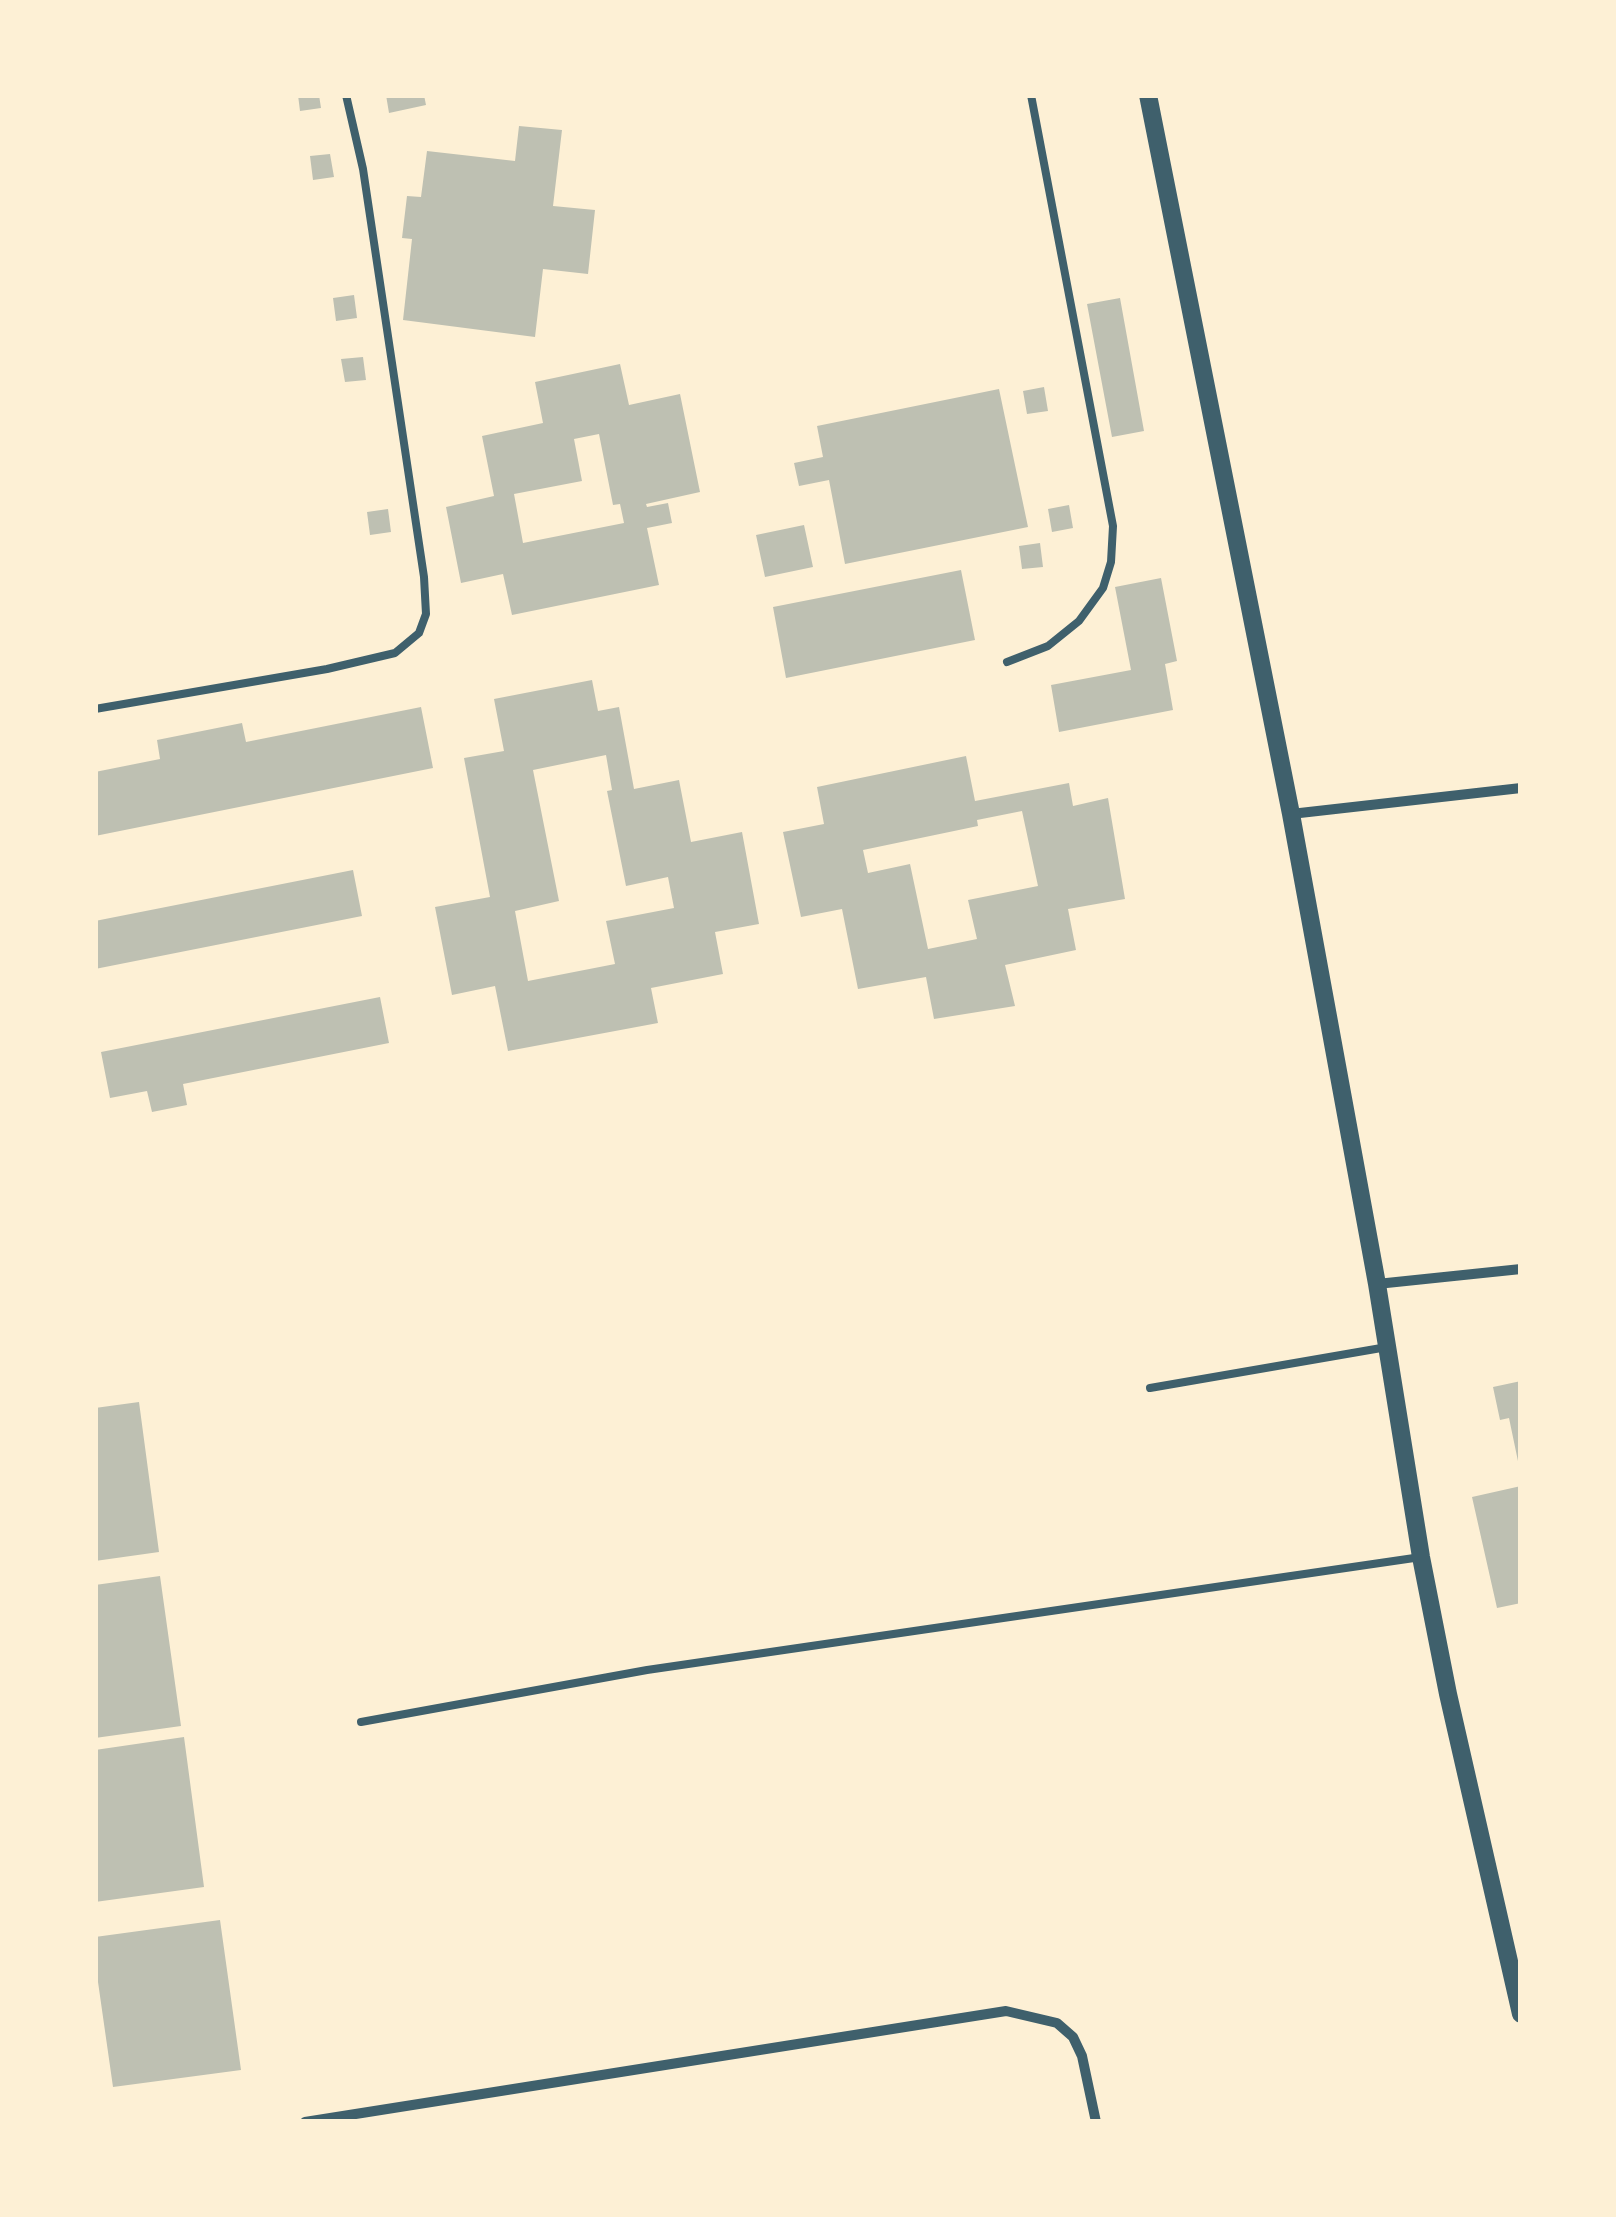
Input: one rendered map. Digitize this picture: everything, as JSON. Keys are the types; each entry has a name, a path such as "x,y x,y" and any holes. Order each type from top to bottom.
{"street":[{"path":"1148,95 1291,814 1377,1284 1420,1558 1521,2014"},
{"path":"1291,814 1521,788"},
{"path":"1377,1284 1521,1268"},
{"path":"305,2122 1006,2010 1057,2023 1073,2037 1082,2056 1096,2122"}],"lane":[{"path":"95,709 340,666 395,653 419,634 426,614 424,577 362,169 346,95"},
{"path":"1007,662 1048,646 1079,621 1104,588 1113,526 1030,95"},
{"path":"1150,1388 1387,1346"},
{"path":"361,1722 646,1670 1420,1558"}],"building":[{"path":"298,95 319,95 321,108 300,111"},
{"path":"386,95 424,95 426,105 389,113"},
{"path":"519,126 562,130 553,206 595,210 588,274 543,269 535,337 403,320 412,239 402,238 407,196 421,197 427,151 515,161"},
{"path":"330,154 334,177 313,180 310,156"},
{"path":"354,295 357,318 336,321 333,298"},
{"path":"1120,298 1144,431 1112,437 1087,304"},
{"path":"363,357 366,380 345,382 341,359"},
{"path":"620,364 629,405 680,394 700,492 646,504 647,507 668,503 672,523 647,528 659,585 512,615 503,574 461,583 446,507 494,496 482,436 543,423 535,382","holes":["599,434 613,505 620,504 624,523 523,543 514,494 582,481 574,439"]},
{"path":"1044,387 1048,411 1027,414 1023,391"},
{"path":"999,389 1028,527 845,564 829,480 799,486 794,463 823,457 817,426"},
{"path":"1069,505 1073,528 1052,532 1048,509"},
{"path":"388,509 391,532 370,535 367,512"},
{"path":"804,525 813,567 765,577 756,535"},
{"path":"1040,543 1043,567 1022,569 1019,546"},
{"path":"961,570 975,640 786,678 773,607"},
{"path":"1161,578 1177,661 1165,664 1173,710 1059,732 1051,685 1131,670 1115,587"},
{"path":"592,680 598,711 619,707 634,789 679,780 691,842 742,832 759,924 715,932 723,974 651,988 658,1023 508,1051 495,986 452,995 435,907 490,897 464,758 504,751 494,699","holes":["606,755 612,790 607,791 626,886 668,877 674,908 606,921 615,964 528,981 515,911 559,901 533,770"]},
{"path":"421,707 433,768 95,836 95,772 160,759 157,740 242,723 246,742"},
{"path":"966,756 975,801 1069,783 1073,806 1108,798 1125,899 1068,909 1076,950 1005,965 1015,1006 934,1019 926,977 858,989 842,909 801,917 783,832 824,824 817,787","holes":["1022,811 1038,886 968,900 977,939 928,949 910,864 868,873 863,850 978,826 977,820"]},
{"path":"353,870 362,916 95,969 95,921"},
{"path":"380,997 389,1043 183,1084 187,1105 152,1112 147,1091 110,1098 101,1052"},
{"path":"1521,1381 1519,1466 1509,1418 1500,1420 1493,1387"},
{"path":"139,1402 159,1552 95,1561 95,1408"},
{"path":"1521,1486 1521,1603 1497,1608 1472,1497"},
{"path":"160,1576 181,1726 95,1738 95,1585"},
{"path":"184,1737 204,1887 95,1902 95,1750"},
{"path":"220,1920 241,2070 113,2087 95,1937"}]}
